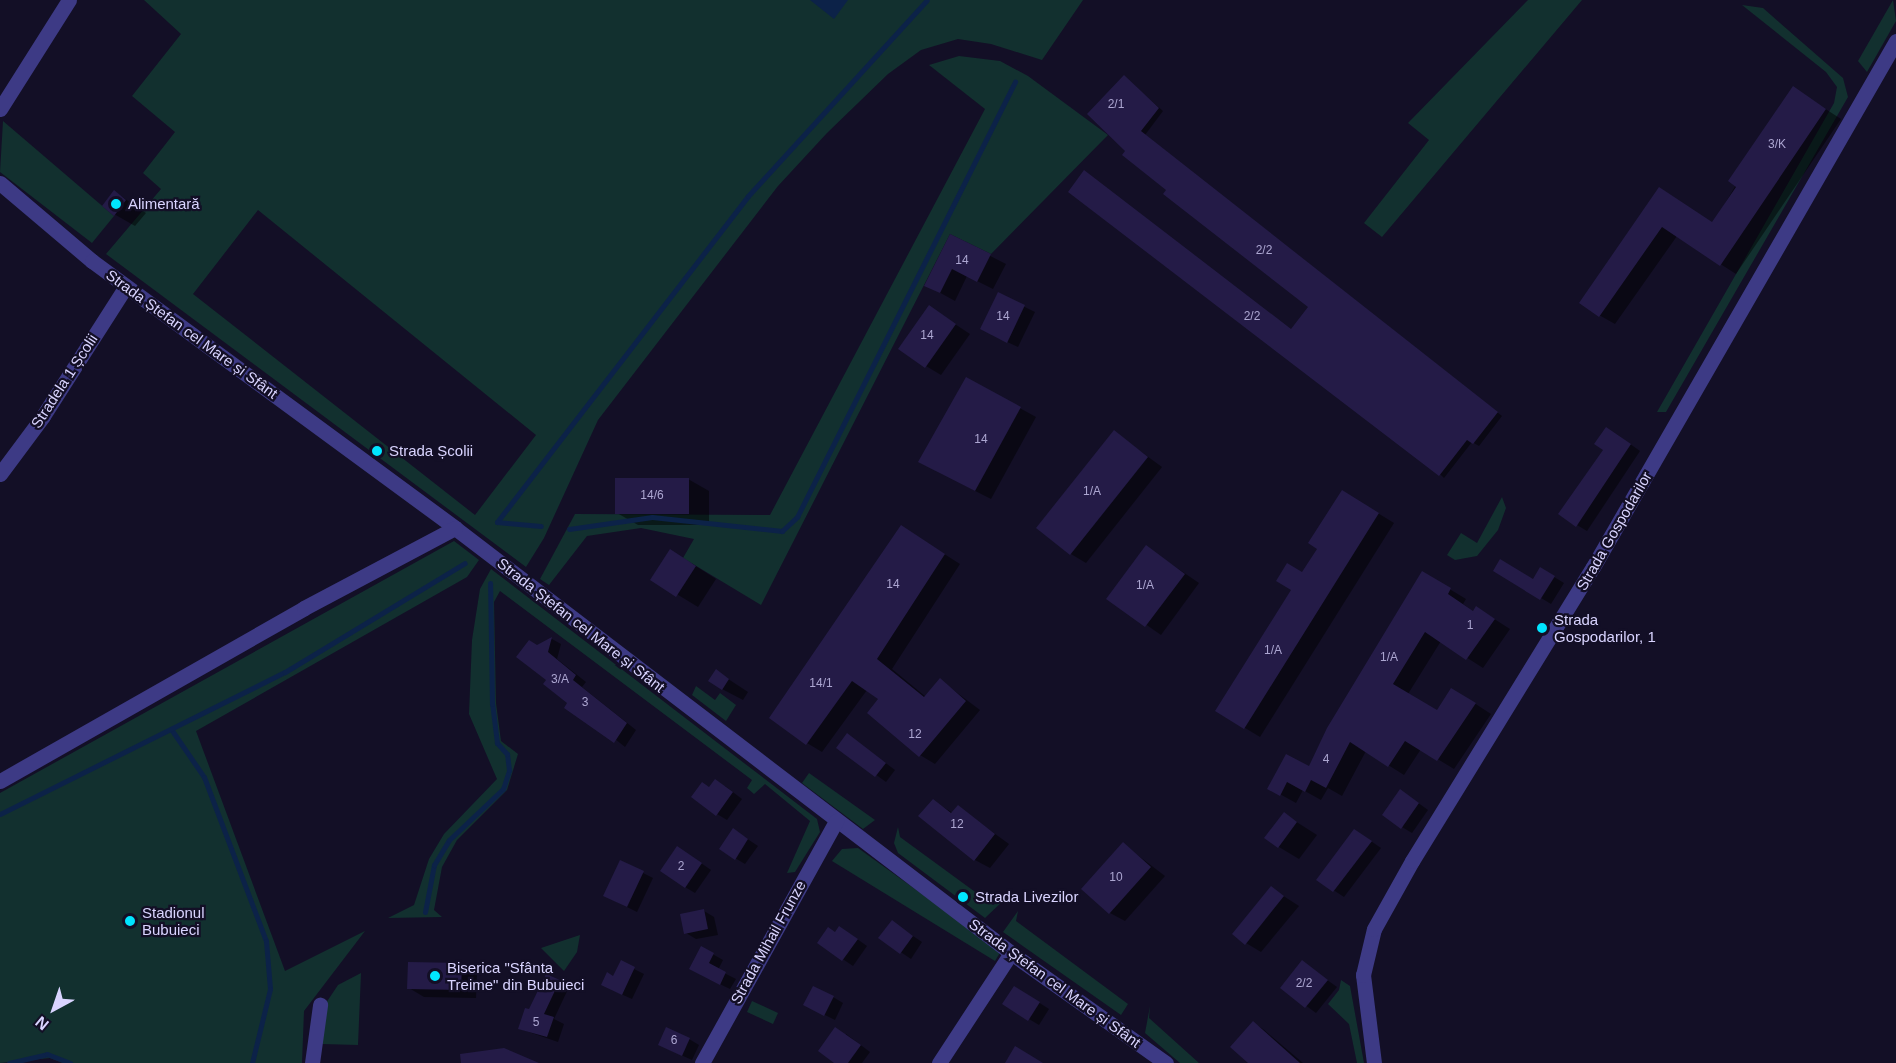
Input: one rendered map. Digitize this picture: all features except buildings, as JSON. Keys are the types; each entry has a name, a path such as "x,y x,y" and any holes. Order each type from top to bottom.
{"street":[{"path":"0,109 69,0"},
{"name":"Strada Gospodarilor","path":"1374,1063 1363,975 1374,929 1412,861 1593,567 1896,41"},
{"name":"Strada Ștefan cel Mare și Sfânt","path":"0,183 126,286 455,528 1011,953 1166,1063"},
{"name":"Stradela 1 Școlii","path":"0,474 43,416 126,286"},
{"path":"0,781 304,608 455,528"},
{"name":"Strada Mihail Frunze","path":"702,1063 836,821"},
{"path":"939,1063 1011,953"},
{"path":"312,1063 320,1005"}],"green space":[{"path":"144,0 1083,0 1042,60 991,44 958,39 921,50 888,74 827,133 778,186 598,420 544,538 526,567 106,254 161,189 143,173 175,132 132,96 181,34","holes":["258,210 536,435 475,515 193,294"]},
{"path":"1528,0 1582,0 1382,237 1364,223 1429,140 1408,123"},
{"path":"1893,0 1896,21 1867,72 1858,61"},
{"path":"1742,5 1763,8 1843,78 1848,97 1666,412 1657,412 1834,103 1837,87 1826,72"},
{"path":"959,56 1000,61 1028,76 1108,135 991,254 950,234 761,605 683,558 694,539 641,528 587,536 549,585 540,579 575,514 770,515 985,109 929,65"},
{"path":"3,121 114,216 92,243 0,172"},
{"path":"1502,497 1506,508 1498,530 1477,556 1455,560 1447,555 1461,533 1477,543"},
{"path":"454,541 479,560 467,577 196,731 285,971 365,931 304,1011 302,1063 63,1063 50,1058 0,1063 0,793"},
{"path":"491,569 817,819 820,832 795,872 787,873 810,821 765,784 754,794 747,788 752,780 500,591 494,602 496,703 501,741 518,754 507,790 457,840 442,867 434,910 442,917 388,918 414,905 429,859 444,834 497,779 469,714 472,640 480,589"},
{"path":"696,686 715,700 720,693 736,705 726,721 692,695"},
{"path":"809,773 875,820 863,829 802,783"},
{"path":"898,827 900,837 993,905 1004,900 985,918 898,853 894,843"},
{"path":"858,848 1001,951 995,961 832,861 842,849"},
{"path":"1018,911 1016,921 1128,1004 1121,1015 1003,932"},
{"path":"580,935 577,952 564,971 541,948"},
{"path":"361,973 358,1045 322,1044 326,1003 338,985"},
{"path":"1341,980 1350,986 1364,1063 1357,1063 1349,1024 1328,1004 1339,990"},
{"path":"752,1001 778,1013 773,1024 747,1012"},
{"path":"1150,1006 1149,1018 1199,1063 1180,1063 1145,1033"}],"water":[{"path":"810,0 848,0 834,19"}],"waterway":[{"path":"497,522 748,196 927,0"},
{"path":"569,529 652,517 782,531 797,517 1015,81"},
{"path":"497,522 541,526"},
{"path":"0,814 285,672 465,563"},
{"path":"425,912 434,865 449,840 503,789 509,770 507,754 497,743 492,704 490,583"},
{"path":"171,729 204,777 266,941 270,989 252,1063"},
{"path":"9,1063 47,1054 70,1063"}],"place":[{"name":"Alimentară","path":"116,204"},
{"name":"Strada Școlii","path":"377,451"},
{"name":"Strada Gospodarilor, 1","path":"1542,628"},
{"name":"Strada Livezilor","path":"963,897"},
{"name":"Stadionul Bubuieci","path":"130,921"},
{"name":"Biserica \"Sfânta Treime\" din Bubuieci","path":"435,976"}]}
